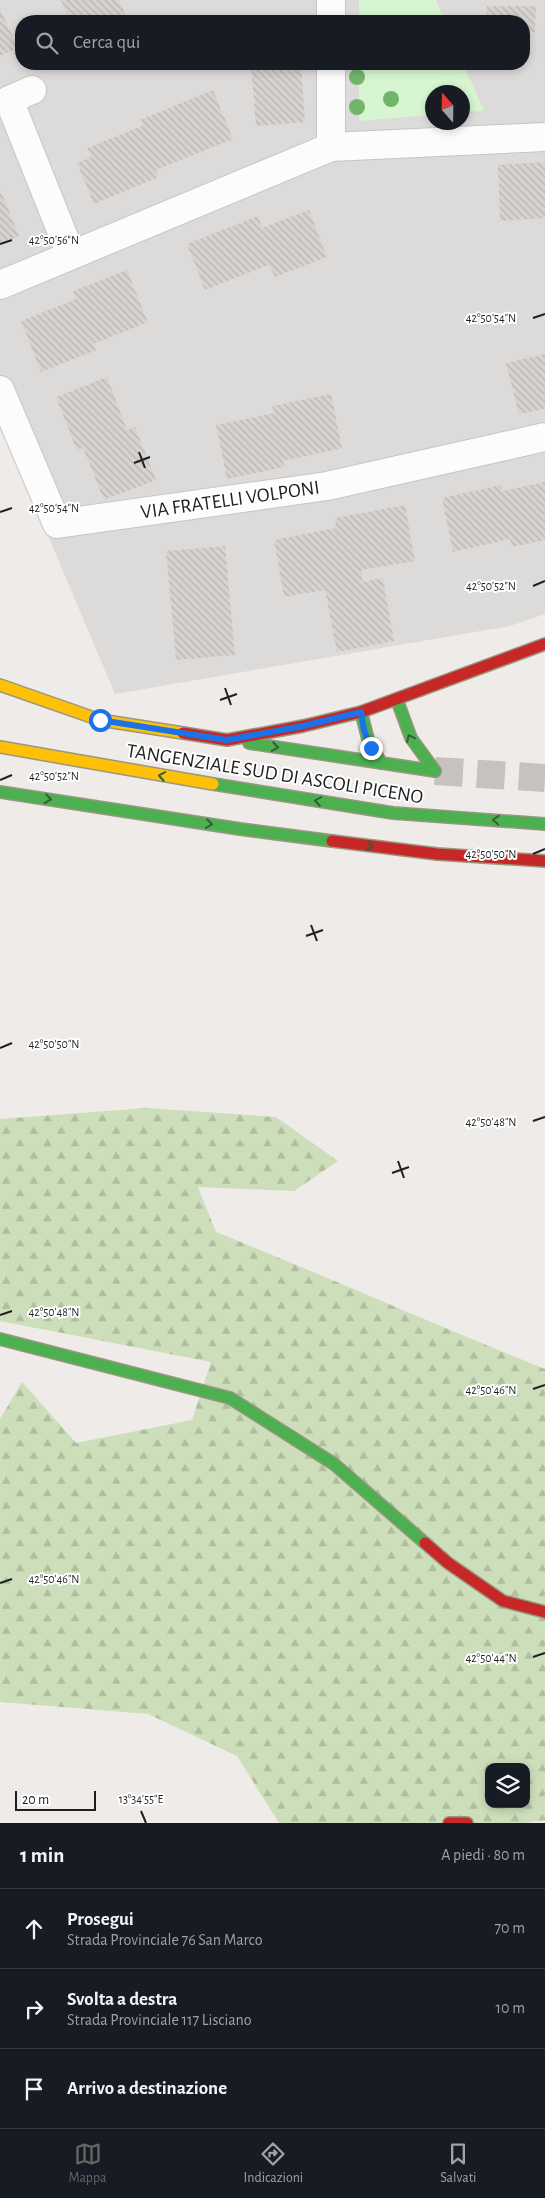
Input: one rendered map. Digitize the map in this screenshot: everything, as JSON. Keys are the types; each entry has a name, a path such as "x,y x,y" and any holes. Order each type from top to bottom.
{"main road":[{"path":"227,740 303,726 361,712 398,700 545,644"},
{"path":"0,685 100,720 435,771 413,745 401,719 398,700"},
{"path":"361,712 364,730 371,748 381,763"},
{"name":"TANGENZIALE SUD DI ASCOLI PICENO","path":"0,747 393,813 545,824"},
{"path":"0,792 319,839 438,854 545,861"},
{"path":"0,1339 230,1398 334,1464 448,1563 503,1601 545,1612"},
{"path":"449,1823 467,1823"}],"street":[{"path":"331,0 331,15"},
{"path":"331,70 331,146"},
{"path":"32,90 9,100 71,255"},
{"path":"0,285 331,146 545,137"},
{"name":"VIA FRATELLI VOLPONI","path":"0,390 57,524 327,486 545,437"}],"shaded area":[{"path":"0,0 545,0 545,614 510,626 115,694 0,422"}],"green space":[{"path":"359,0 436,0 442,15 359,15"},
{"path":"359,70 466,70 484,111 470,112 470,85 425,85 425,116 359,121"},
{"path":"147,1108 276,1117 338,1161 294,1191 198,1187 216,1232 545,1369 545,1820 523,1823 279,1823 237,1756 148,1714 0,1702 0,1419 22,1382 76,1443 192,1420 211,1362 0,1321 0,1119"}],"building":[{"path":"61,0 119,0 125,15 67,15"},
{"path":"487,6 536,6 535,32 530,32 530,15 486,15"},
{"path":"0,9 15,42 15,49 0,56"},
{"path":"251,70 301,70 305,122 256,126"},
{"path":"213,90 233,139 156,170 159,177 94,204 77,163 91,157 87,148 142,126 140,120"},
{"path":"545,162 545,218 500,221 498,165"},
{"path":"0,189 19,236 0,243"},
{"path":"309,210 327,257 275,277 269,265 205,290 187,244 258,216 262,228"},
{"path":"127,270 148,322 93,344 96,350 41,372 21,321 76,299 73,291"},
{"path":"545,354 545,409 519,414 506,363"},
{"path":"107,377 127,430 135,427 156,480 104,500 83,448 77,450 56,397"},
{"path":"331,394 342,448 283,461 285,467 227,479 216,425 274,413 272,406"},
{"path":"545,482 545,540 512,547 510,539 453,552 442,498 501,485 502,491"},
{"path":"405,505 415,561 361,570 363,582 383,578 394,641 337,652 325,590 284,597 274,540 336,528 335,518"},
{"path":"225,546 235,655 176,660 166,551"}],"tunnel":[{"path":"435,771 545,778"}],"traffic: fast":[{"path":"397,700 411,738 435,771"},
{"path":"361,712 368,739 381,763"},
{"path":"249,743 435,771"},
{"path":"213,784 393,813 545,824"},
{"path":"0,792 240,829 332,841"},
{"path":"0,1339 230,1398 334,1464 425,1543"}],"traffic: slow":[{"path":"0,685 100,720 183,733"},
{"path":"0,747 213,784"}],"traffic: jam":[{"path":"183,733 227,740 303,726 361,712 545,644"},
{"path":"332,841 437,854 545,861"},
{"path":"425,1543 448,1563 503,1601 545,1612"},
{"path":"449,1823 467,1823"}],"route":[{"path":"100,720 227,740 303,726 361,712 364,730 371,748"}]}
